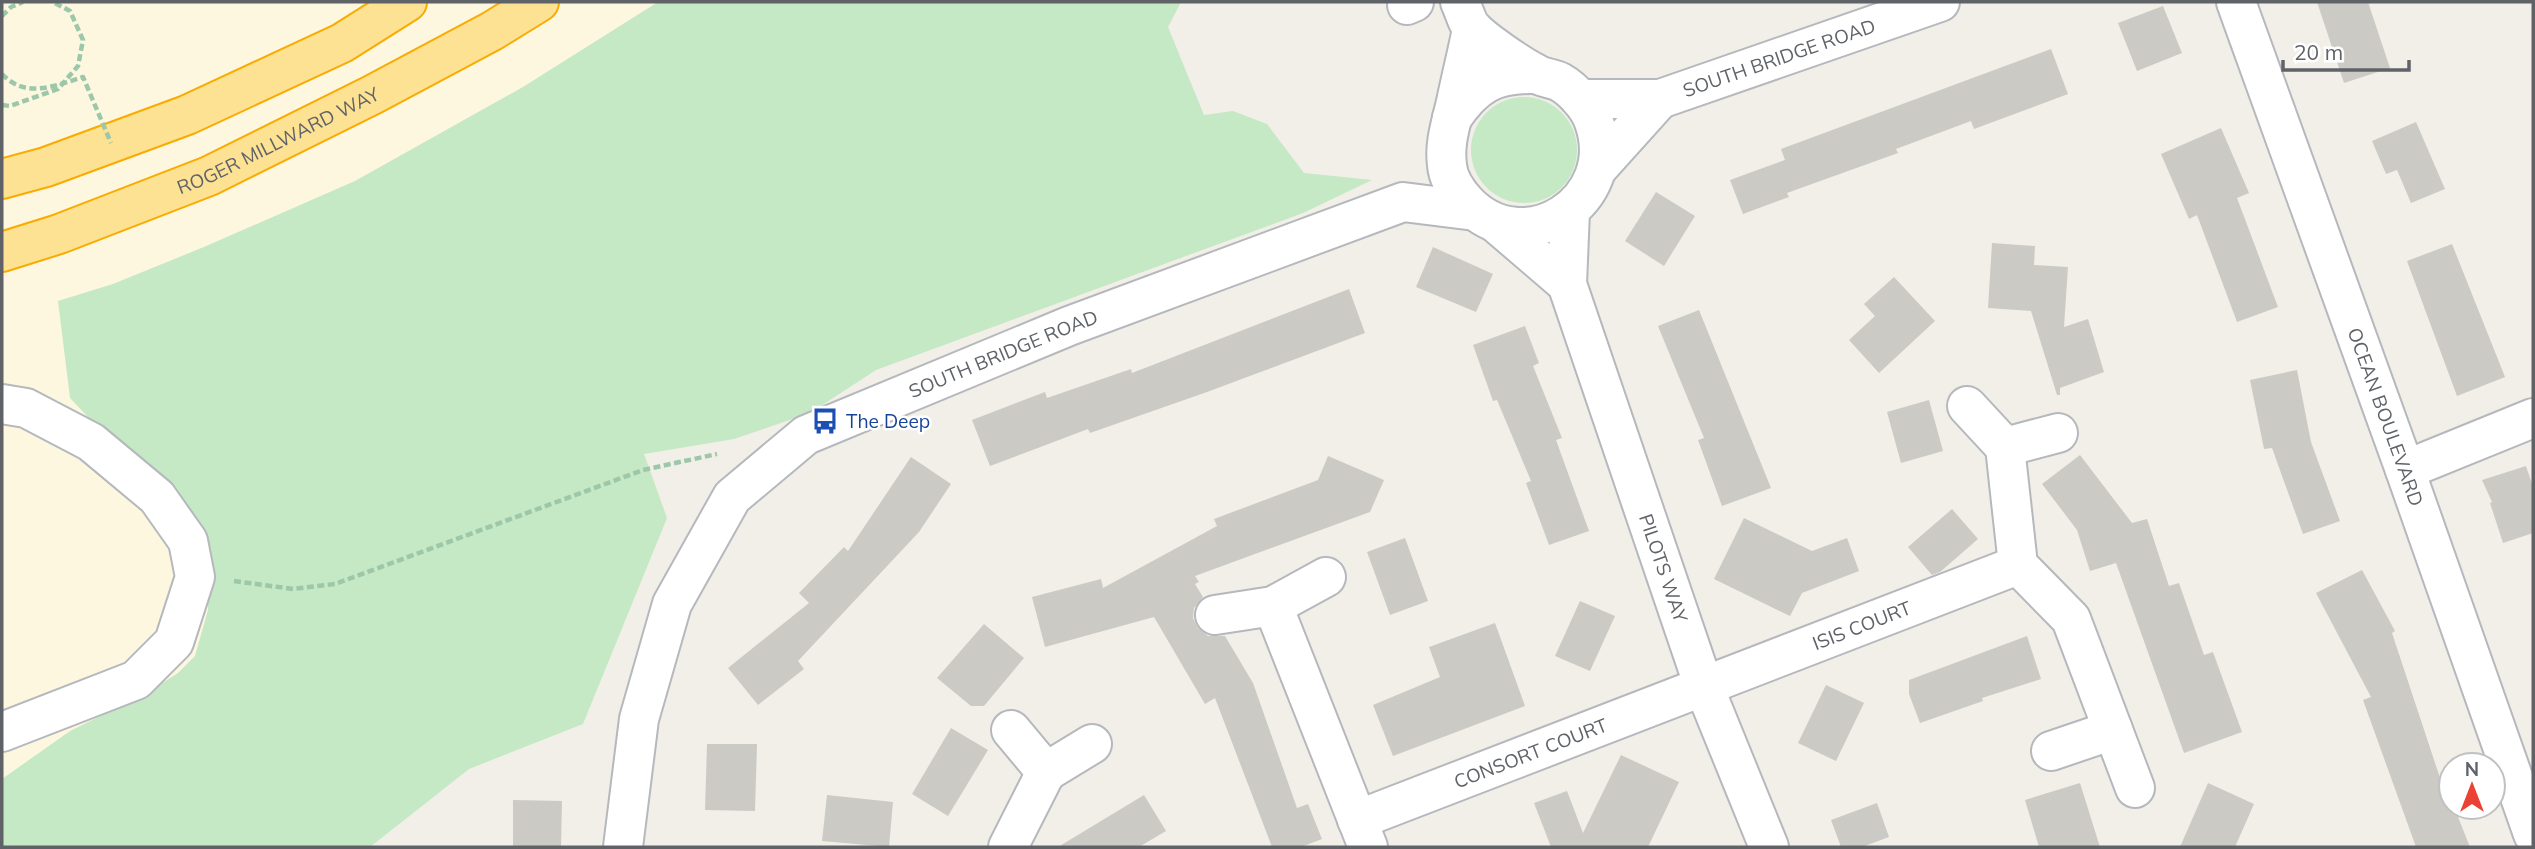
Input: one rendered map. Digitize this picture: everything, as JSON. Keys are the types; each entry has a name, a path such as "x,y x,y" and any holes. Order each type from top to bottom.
{"highway":[{"path":"2,179 46,167 187,115 342,43 407,2"},
{"name":"ROGER MILLWARD WAY","path":"2,252 59,234 209,176 372,95 492,31 539,2"}],"street":[{"name":"SOUTH BRIDGE ROAD","path":"1580,99 1660,99 1940,2"},
{"name":"OCEAN BOULEVARD","path":"2236,2 2533,834"},
{"path":"1466,16 1536,74"},
{"path":"1466,16 1449,131 1447,169 1457,192 1567,284"},
{"path":"1403,202 1449,131 1466,97 1487,82 1511,74 1536,74 1560,82 1580,99 1594,120 1600,144 1597,169 1587,192 1570,211 1548,223 1523,228 1486,217"},
{"name":"SOUTH BRIDGE ROAD","path":"1597,169 1660,99"},
{"name":"SOUTH BRIDGE ROAD","path":"623,847 639,719 672,604 732,497 806,435 1069,326 1403,202 1486,217"},
{"name":"PILOTS WAY","path":"1570,211 1567,284 1704,687 1769,847"},
{"path":"2,404 26,408 91,442 158,497 188,541 195,577 174,642 136,680 2,732"},
{"path":"1967,406 2005,447 2018,565 2071,619 2135,788"},
{"path":"2405,470 2533,418"},
{"path":"2005,447 2058,433"},
{"name":"ISIS COURT","path":"1704,687 2018,565"},
{"path":"1215,615 1273,606 1326,577"},
{"name":"CONSORT COURT","path":"1273,606 1363,834 1704,687"},
{"path":"1012,730 1046,772"},
{"path":"2051,751 2113,730"},
{"path":"1008,847 1046,772 1092,744"}],"path":[{"path":"2,16 11,7 23,2"},
{"path":"2,106 10,106 58,89 78,66 83,40 70,11 53,2"},
{"path":"2,74 12,85 45,89 83,77 111,143"},
{"path":"195,577 293,589 335,584 643,470 724,453"}],"shaded area":[{"path":"2,2 658,2 523,87 355,181 113,284 58,301 208,545 208,610 195,656 178,673 2,779"}],"green space":[{"path":"658,2 1181,2 1168,27 1204,115 1233,111 1267,124 1304,173 1372,180 1303,213 876,370 810,413 734,439 644,454 667,518 583,724 469,769 370,847 2,847 2,779 70,731 147,693 178,673 195,656 208,610 208,545 70,398 58,301 113,284 355,181 523,87"},
{"path":"1524,97 1544,101 1561,113 1573,130 1577,150 1573,170 1561,187 1544,199 1524,203 1504,199 1487,187 1475,170 1471,150 1475,130 1487,113 1504,101"}],"building":[{"path":"2317,2 2368,2 2390,68 2344,83"},
{"path":"2163,6 2182,53 2137,71 2118,23"},
{"path":"2051,49 2068,94 1974,129 1971,121 1896,149 1898,153 1787,193 1789,197 1743,214 1730,180 1785,160 1781,149"},
{"path":"2416,122 2445,189 2411,203 2397,170 2386,174 2372,141"},
{"path":"2221,128 2249,193 2237,198 2278,307 2237,322 2197,215 2189,219 2161,154"},
{"path":"1656,192 1695,216 1664,266 1625,241"},
{"path":"1992,243 2035,246 2034,265 2068,267 2064,327 2088,319 2104,372 2060,388 2060,395 2057,395 2031,311 1988,308"},
{"path":"2452,244 2505,377 2457,396 2407,261"},
{"path":"1433,247 1493,274 1476,312 1416,287"},
{"path":"1894,277 1935,321 1879,373 1849,340 1875,316 1864,304"},
{"path":"1349,289 1365,333 1207,392 1090,433 1088,429 990,466 972,420 1045,392 1047,398 1131,369 1132,373"},
{"path":"1699,310 1771,488 1722,506 1698,440 1704,438 1658,326"},
{"path":"1525,326 1539,363 1533,366 1562,438 1556,440 1589,531 1549,545 1526,483 1531,481 1497,400 1493,401 1473,345"},
{"path":"2297,370 2311,442 2340,521 2303,534 2272,448 2264,449 2250,380"},
{"path":"1929,400 1943,451 1901,463 1887,412"},
{"path":"2080,455 2132,523 2147,519 2169,586 2179,583 2204,655 2213,652 2242,732 2184,753 2116,563 2090,571 2077,530 2042,484"},
{"path":"1328,456 1384,480 1370,512 1195,576 1199,582 1195,584 1203,597 1194,608 1193,618 1198,628 1208,636 1225,636 1253,683 1297,808 1308,804 1322,839 1301,847 1272,847 1215,698 1205,704 1154,617 1045,647 1032,597 1101,579 1103,588 1217,526 1214,519 1318,480"},
{"path":"911,457 951,484 919,532 798,661 804,669 758,705 728,668 809,603 799,593 844,547 848,551"},
{"path":"2526,466 2533,487 2533,533 2503,543 2490,503 2492,502 2482,480"},
{"path":"1952,509 1978,539 1940,572 1932,575 1908,547"},
{"path":"1744,518 1812,551 1847,538 1859,571 1802,593 1790,616 1714,579"},
{"path":"1405,538 1428,601 1390,615 1367,552"},
{"path":"2362,570 2395,631 2392,633 2437,769 2437,821 2460,821 2470,847 2416,847 2363,700 2371,697 2316,593"},
{"path":"1580,601 1615,616 1590,671 1555,656"},
{"path":"1495,623 1525,706 1393,756 1373,705 1440,677 1429,647"},
{"path":"984,624 1024,658 984,706 971,706 937,678"},
{"path":"2027,636 2041,679 1982,698 1983,701 1920,723 1909,694 1909,680"},
{"path":"1826,685 1864,703 1836,761 1798,743"},
{"path":"951,728 988,750 948,816 912,794"},
{"path":"707,744 757,744 755,811 705,810"},
{"path":"1621,755 1679,782 1648,847 1551,847 1534,803 1567,791 1583,833"},
{"path":"2080,783 2100,847 2039,847 2025,800"},
{"path":"2208,783 2254,804 2235,847 2180,847"},
{"path":"827,795 893,802 889,847 822,841"},
{"path":"1144,795 1166,831 1139,847 1058,847"},
{"path":"513,800 562,801 561,847 513,847"},
{"path":"1877,803 1889,837 1862,847 1841,847 1831,820"}],"place":[{"name":"The Deep","path":"825,421"}]}
